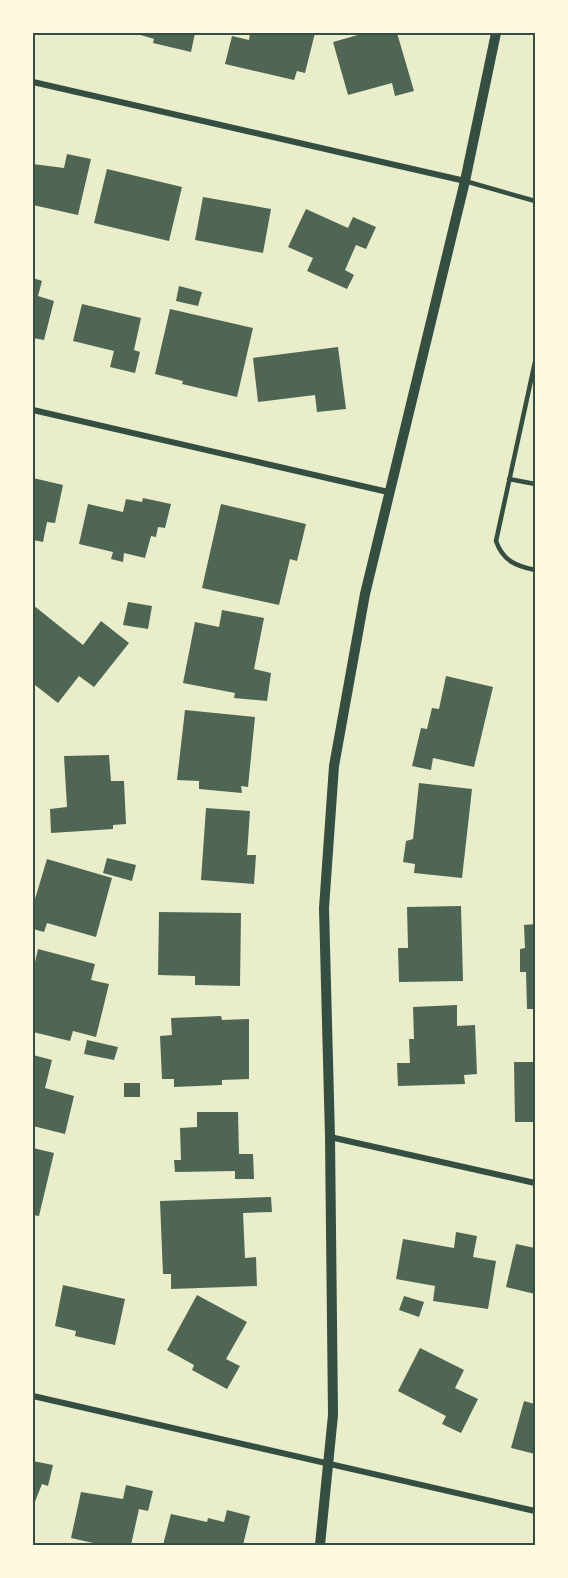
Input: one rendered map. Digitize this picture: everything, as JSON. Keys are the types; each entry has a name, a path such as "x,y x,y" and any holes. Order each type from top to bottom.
{"street":[{"path":"320,1545 328,1463 333,1372 324,908 330,805 339,726 388,492 465,181 496,33"},
{"path":"33,82 465,181"},
{"path":"33,410 388,492"},
{"path":"330,1137 535,1184"},
{"path":"33,1396 535,1511"}],"lane":[{"path":"465,181 535,201"},
{"path":"535,362 496,541 505,558 516,565 535,570"},
{"path":"510,479 535,484"}],"building":[{"path":"134,33 195,33 191,52 153,43 154,39"},
{"path":"250,33 315,33 305,73 297,71 294,80 225,64 232,36 249,40"},
{"path":"365,33 397,33 414,91 395,96 392,83 348,95 333,42"},
{"path":"67,154 91,159 78,215 33,205 33,164 64,168"},
{"path":"107,169 182,187 169,241 94,223"},
{"path":"203,197 271,209 263,253 195,240"},
{"path":"306,209 348,228 353,217 376,227 366,249 356,245 345,270 354,275 347,289 307,271 313,258 288,247"},
{"path":"33,278 42,281 38,296 54,301 44,340 33,338"},
{"path":"179,286 202,292 198,306 176,301"},
{"path":"82,304 141,318 134,350 140,352 135,373 110,367 114,351 73,341"},
{"path":"170,309 253,328 237,397 182,384 183,381 155,374"},
{"path":"338,347 346,409 317,412 315,395 258,402 253,358"},
{"path":"33,478 63,485 55,523 47,522 43,542 33,540"},
{"path":"143,498 171,504 165,528 158,527 156,537 151,536 145,558 124,553 123,562 111,559 113,552 79,544 88,504 123,512 126,499 142,502"},
{"path":"221,504 306,524 297,561 290,559 279,605 202,588"},
{"path":"128,602 152,606 148,629 123,625"},
{"path":"33,605 83,645 101,621 129,643 94,687 79,676 58,703 35,685 33,688"},
{"path":"222,610 264,618 254,669 271,673 267,701 234,698 235,693 183,683 195,622 219,627"},
{"path":"446,676 493,687 474,767 433,758 431,770 412,766 421,728 427,729 432,708 439,709"},
{"path":"185,710 255,717 248,787 241,786 242,793 199,789 199,781 177,780"},
{"path":"109,755 111,781 124,781 126,824 113,825 113,829 51,833 50,809 67,807 64,756"},
{"path":"419,783 472,789 462,878 414,873 415,864 403,862 406,841 413,839"},
{"path":"206,808 250,811 247,855 256,855 254,884 201,880"},
{"path":"107,858 136,865 132,881 103,873"},
{"path":"47,859 112,878 96,937 47,923 44,932 33,929 33,899 35,899"},
{"path":"461,906 463,981 399,982 398,948 408,948 407,907"},
{"path":"159,912 241,913 240,986 195,985 195,976 158,975"},
{"path":"535,924 535,1009 527,1009 526,972 520,972 520,949 525,948 524,925"},
{"path":"38,949 95,964 91,980 109,984 96,1037 73,1031 70,1041 33,1032 33,961 35,962"},
{"path":"457,1005 457,1026 475,1025 477,1074 464,1075 465,1084 398,1086 397,1063 410,1063 409,1039 414,1039 413,1007"},
{"path":"221,1016 222,1020 249,1019 249,1079 222,1080 222,1085 174,1087 174,1079 162,1079 160,1036 172,1035 171,1018"},
{"path":"87,1040 118,1047 114,1060 84,1054"},
{"path":"33,1055 52,1060 45,1088 74,1096 65,1134 33,1126"},
{"path":"514,1062 535,1062 535,1122 515,1122"},
{"path":"124,1083 140,1083 140,1097 124,1097"},
{"path":"197,1112 238,1112 239,1154 253,1154 254,1179 235,1179 235,1171 175,1172 174,1160 181,1160 180,1128 197,1127"},
{"path":"33,1148 54,1153 39,1216 33,1215"},
{"path":"271,1197 272,1212 243,1213 245,1258 256,1257 257,1286 171,1289 171,1274 163,1274 160,1201"},
{"path":"456,1232 477,1236 473,1257 496,1261 488,1309 433,1301 435,1286 396,1279 403,1239 454,1248"},
{"path":"516,1244 535,1248 535,1294 506,1287"},
{"path":"63,1285 125,1299 115,1345 75,1336 76,1331 55,1326"},
{"path":"197,1295 247,1322 226,1359 240,1366 227,1389 192,1370 194,1365 167,1350"},
{"path":"404,1296 424,1302 419,1317 399,1310"},
{"path":"420,1348 464,1370 455,1388 478,1399 461,1433 442,1424 446,1416 398,1391"},
{"path":"524,1401 535,1404 535,1454 511,1448"},
{"path":"33,1461 53,1465 48,1486 42,1484 34,1504"},
{"path":"126,1485 153,1491 148,1511 139,1509 131,1545 102,1545 71,1538 81,1492 123,1499"},
{"path":"227,1510 250,1516 243,1545 163,1545 171,1514 207,1522 208,1518 224,1522"}]}
